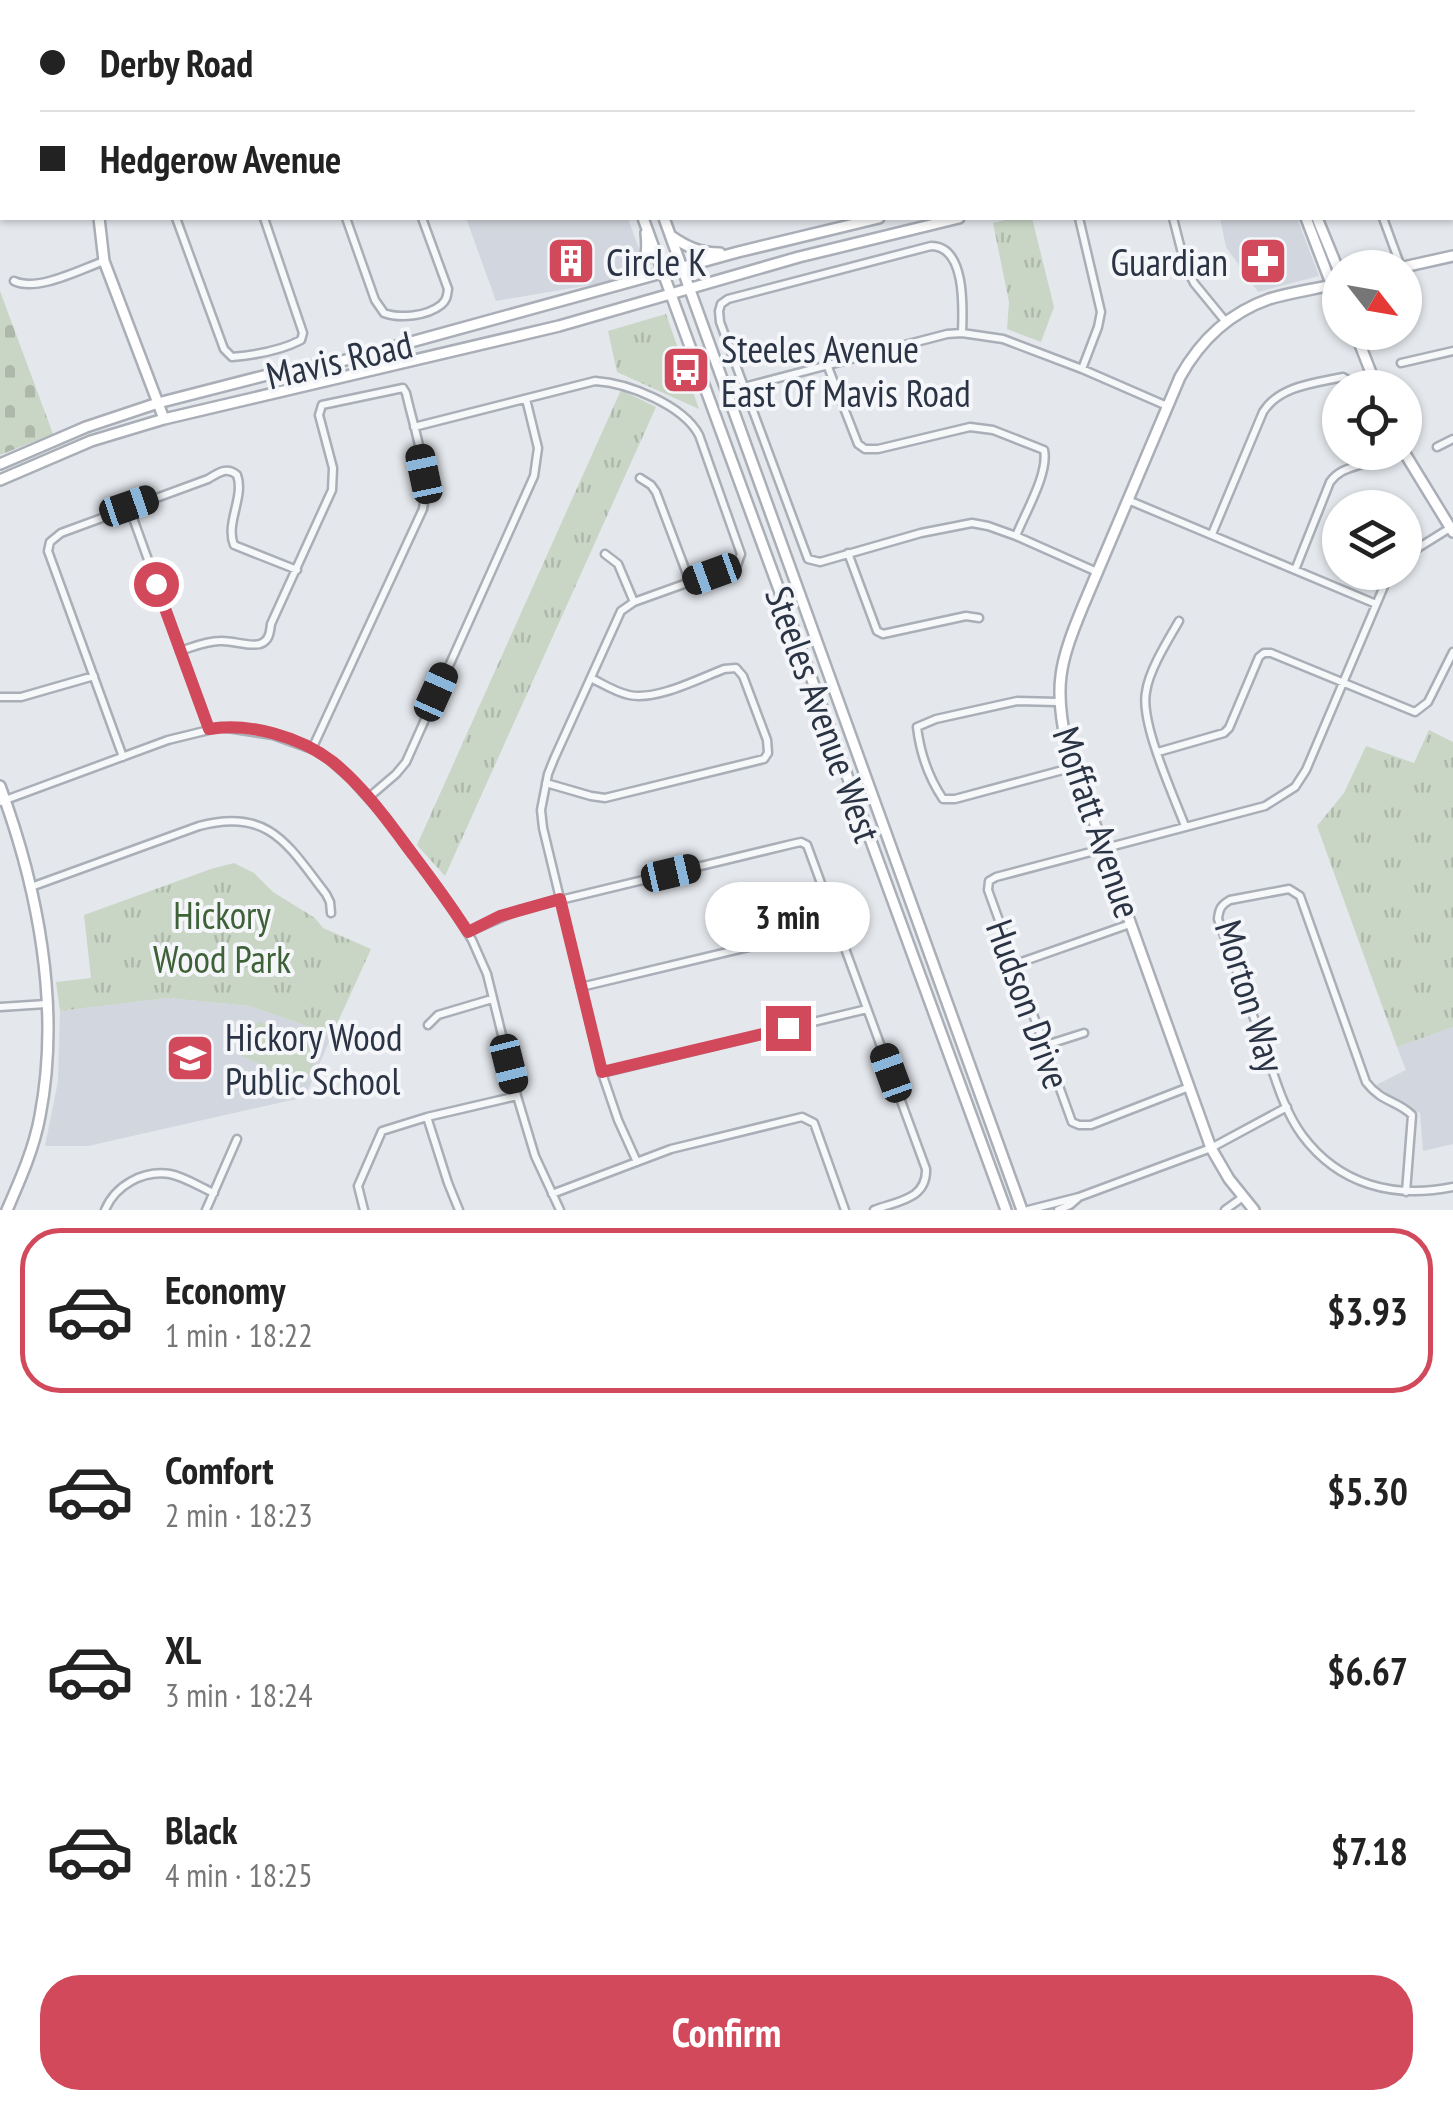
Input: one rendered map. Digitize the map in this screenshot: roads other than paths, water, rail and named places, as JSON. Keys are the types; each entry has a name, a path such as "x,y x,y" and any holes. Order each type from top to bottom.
{"main road":[{"path":"99,220 104,261 164,419"},
{"path":"620,286 636,276 645,260 648,250 644,220"},
{"name":"Steeles Avenue West","path":"644,220 1006,1210"},
{"name":"Steeles Avenue West","path":"665,220 1028,1209"},
{"name":"Mavis Road","path":"0,464 86,427 158,403 270,374 342,361 738,252 871,220"},
{"name":"Mavis Road","path":"0,480 91,440 164,419 559,326 799,257 952,220"},
{"path":"1307,220 1322,253"},
{"path":"1319,220 1331,250"},
{"path":"671,236 706,253 738,252"},
{"path":"1422,262 1453,256"},
{"name":"Moffatt Avenue","path":"1254,1210 1211,1148 1074,768 1058,702 1069,640 1180,376 1194,352 1226,322 1249,308 1322,287"},
{"path":"342,361 346,376"},
{"path":"1415,470 1452,530"},
{"path":"0,786 31,886 46,1004 46,1072 40,1118 7,1210"}],"street":[{"path":"177,220 224,349 232,358 293,344 301,340 303,332 265,220"},
{"path":"347,220 374,300 384,314 400,317 442,304 448,289 423,220"},
{"path":"1079,220 1100,312 1082,369"},
{"path":"1174,220 1185,265 1226,322"},
{"path":"1384,220 1394,250"},
{"path":"962,333 963,304 953,256 941,246 728,299 718,311 808,558 820,562 972,523 1016,536 1097,572"},
{"path":"14,281 24,286 36,284 104,261"},
{"path":"744,387 962,333 1003,339 1167,406"},
{"path":"1401,363 1453,351"},
{"path":"828,366 858,444 864,449 970,427 994,430 1044,450 1046,458 1040,479 1016,536"},
{"path":"414,427 595,382 620,384 676,410 692,422 741,554 737,565 634,602 621,611 554,759 541,810 602,1072 638,1162"},
{"path":"1212,534 1270,401 1282,393 1322,383"},
{"path":"180,651 218,640 262,644 267,640 332,490 332,468 318,415 322,405 402,388 425,486 422,513 312,749"},
{"path":"368,798 406,762 534,476 538,448 526,399"},
{"path":"1437,447 1453,440"},
{"path":"123,756 48,551 54,536 221,470 233,471 241,486 231,542 297,570"},
{"path":"1295,570 1330,482 1342,470"},
{"path":"640,478 651,485 660,500 690,582"},
{"path":"1128,500 1376,604"},
{"path":"129,506 209,729"},
{"path":"1422,547 1452,530"},
{"path":"848,553 877,631 884,634 966,616 980,618"},
{"path":"605,554 618,564 634,602"},
{"path":"1104,847 1265,806 1295,788 1382,590"},
{"path":"1180,621 1146,688 1144,706 1185,826"},
{"path":"1158,752 1224,733 1264,653 1415,712 1428,702 1453,652"},
{"path":"546,783 605,798 764,759 768,753 743,676 736,668 640,696 624,694 590,678"},
{"path":"0,697 20,697 94,676"},
{"path":"1058,702 1018,701 936,718 917,727 919,742 943,799 955,800 1074,768"},
{"path":"3,801 168,740 209,729 233,727 295,742 336,765 387,819 468,932 482,961 535,1156 560,1210"},
{"path":"31,886 200,826 238,820 257,824 289,846 326,894 331,912"},
{"path":"468,932 500,916 560,899 801,842 809,849 927,1176 923,1188 915,1194 874,1210"},
{"name":"Hudson Drive","path":"1104,847 989,881 988,890 1013,965 1072,1122 1091,1125 1189,1088"},
{"name":"Morton Way","path":"1406,1192 1412,1115 1379,1096 1366,1082 1300,896 1289,888 1222,904 1218,919 1287,1108 1302,1134 1344,1175 1370,1186 1406,1192 1453,1188"},
{"path":"1013,965 1132,924"},
{"path":"581,987 836,926"},
{"path":"428,1025 438,1015 492,999"},
{"path":"0,1008 46,1004"},
{"path":"602,1072 868,1009"},
{"path":"1044,1046 1084,1032"},
{"path":"364,1210 358,1186 382,1132 517,1096"},
{"path":"1028,1209 1079,1197 1211,1148 1287,1108"},
{"path":"428,1117 459,1210"},
{"path":"552,1194 692,1142 802,1117 814,1123 845,1210"},
{"path":"206,1210 237,1139"},
{"path":"105,1210 114,1192 122,1186 162,1174 214,1193"},
{"path":"1058,1210 1079,1197"},
{"path":"1225,1210 1243,1197"}],"place":[{"name":"Circle K","path":"571,261"},
{"name":"Guardian","path":"1263,261"},
{"name":"Steeles Avenue East Of Mavis Road","path":"686,370"},
{"name":"Hickory Wood Public School","path":"190,1058"}],"park label":[{"name":"Hickory Wood Park","path":"222,936"}]}
